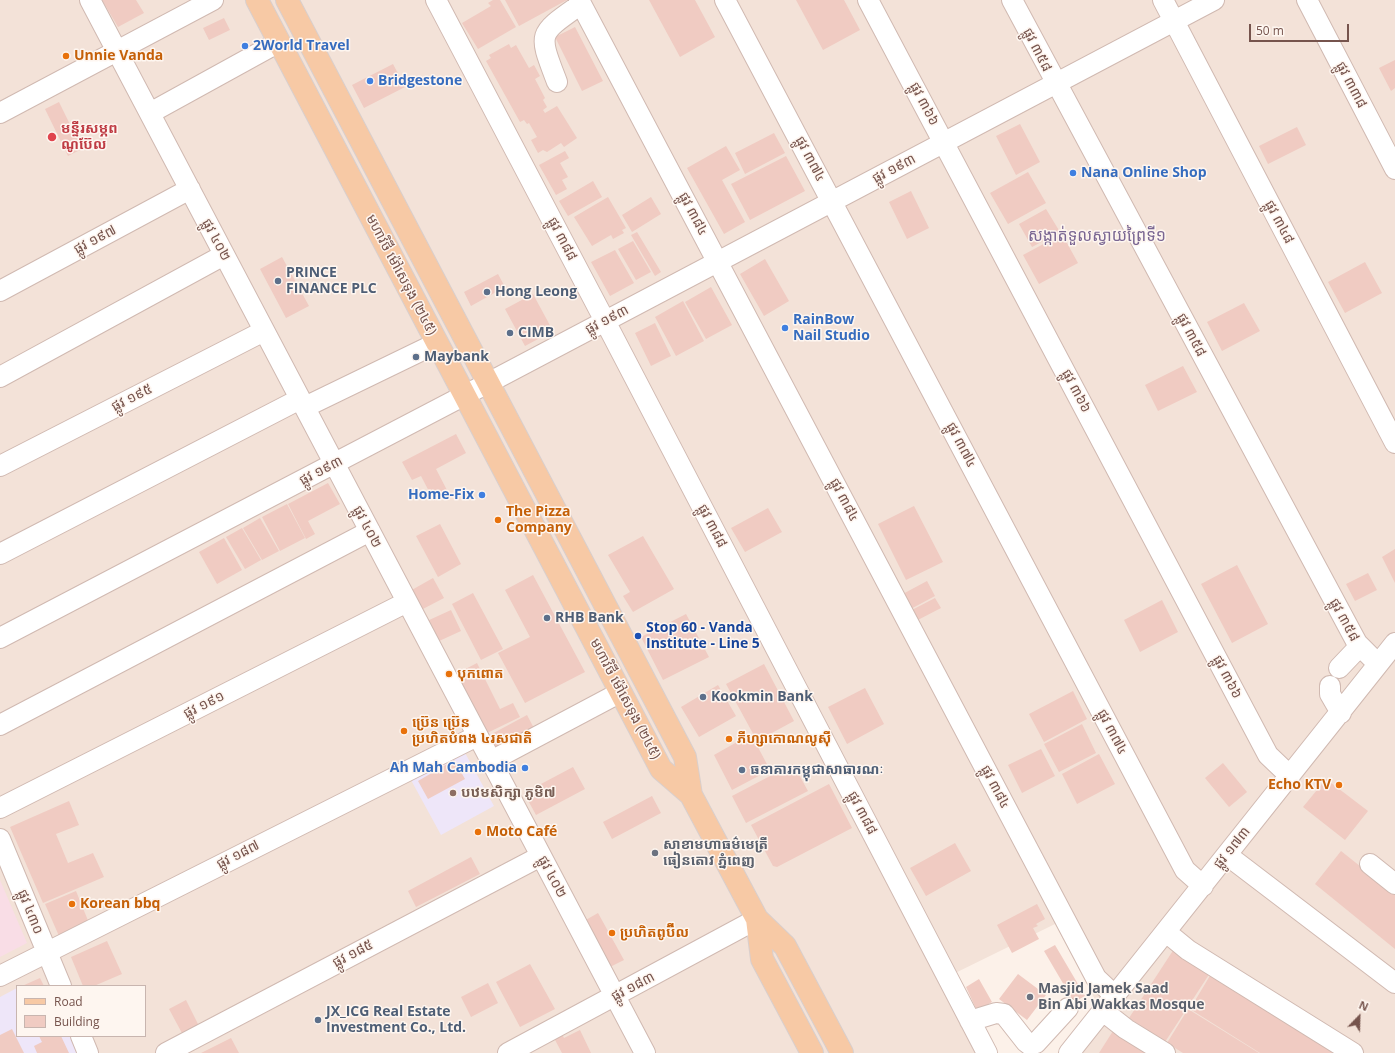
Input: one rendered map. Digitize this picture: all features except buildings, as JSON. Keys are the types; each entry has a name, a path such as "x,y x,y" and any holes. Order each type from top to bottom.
{"main road":[{"name":"មហាវិថី ម៉ៅសេទុង (២៤៥)","path":"257,0 661,769 691,795"},
{"name":"មហាវិថី ម៉ៅសេទុង (២៤៥)","path":"287,0 685,757 691,795 757,919 785,946 842,1053"},
{"name":"មហាវិថី ម៉ៅសេទុង (២៤៥)","path":"757,919 762,958 812,1053"}],"street":[{"name":"ផ្លូវ ៤០២","path":"90,0 645,1053"},
{"path":"0,113 213,0"},
{"name":"ផ្លូវ ៣៨៨","path":"436,0 987,1053"},
{"name":"ផ្លូវ ៣៧៤","path":"726,0 1185,870 1203,886"},
{"name":"ផ្លូវ ៣៦៦","path":"868,0 1268,755 1290,776"},
{"name":"ផ្លូវ ៣៥៨","path":"1012,0 1055,84 1359,647 1378,664"},
{"name":"ផ្លូវ ៣៤៨","path":"1163,0 1395,443"},
{"name":"ផ្លូវ ១៩៣","path":"0,638 334,464 1214,0"},
{"name":"ផ្លូវ ៣៣៨","path":"1307,0 1395,169"},
{"path":"557,82 544,49 544,39 549,27 580,2"},
{"name":"ផ្លូវ ៣៨៤","path":"580,2 1109,1003 1126,1028 1165,1053"},
{"path":"150,113 279,42"},
{"name":"ផ្លូវ ១៩៧","path":"0,291 190,189"},
{"path":"0,377 224,255"},
{"name":"ផ្លូវ ១៩៥","path":"0,466 264,331"},
{"path":"0,554 302,403 437,343"},
{"path":"0,725 370,532"},
{"name":"ផ្លូវ ១៩១","path":"0,808 407,602"},
{"name":"ផ្លូវ ១៧៣","path":"1069,1053 1341,713 1395,643"},
{"path":"1339,668 1359,647"},
{"path":"1330,686 1330,694 1341,713"},
{"path":"491,761 621,692"},
{"name":"ផ្លូវ ១៨៧","path":"0,976 46,951 477,736"},
{"name":"ផ្លូវ ៤៣០","path":"0,839 61,985"},
{"path":"1227,855 1395,983"},
{"name":"ផ្លូវ ១៨៥","path":"166,1053 541,856"},
{"path":"1370,864 1395,884"},
{"name":"ផ្លូវ ១៨៣","path":"508,1053 757,919"},
{"path":"1166,932 1188,950 1353,1053"},
{"path":"970,1021 996,1013 1004,1014 1026,1042 1030,1044 1036,1043 1068,1008"},
{"path":"81,1037 88,1053"}],"shaded area":[{"path":"0,0 1395,0 1395,1053 1082,1053 1107,1022 1055,924 943,979 982,1053 0,1053"},
{"name":"បឋមសិក្សា ភូមិ៧","path":"464,751 494,806 441,835 411,780"},
{"path":"0,880 27,943 0,957"},
{"path":"16,989 16,1037 70,1037 77,1053 0,1053 0,997"}],"place":[{"name":"2World Travel","path":"245,46"},
{"name":"Unnie Vanda","path":"66,56"},
{"name":"Bridgestone","path":"370,81"},
{"name":"មន្ទីរសម្ភព ណូប៊ែល","path":"52,137"},
{"name":"Nana Online Shop","path":"1073,173"},
{"name":"PRINCE FINANCE PLC","path":"278,281"},
{"name":"Hong Leong","path":"487,292"},
{"name":"RainBow Nail Studio","path":"785,328"},
{"name":"CIMB","path":"510,333"},
{"name":"Maybank","path":"416,357"},
{"name":"Home-Fix","path":"482,495"},
{"name":"The Pizza Company","path":"498,520"},
{"name":"RHB Bank","path":"547,618"},
{"name":"Stop 60 - Vanda Institute - Line 5","path":"638,636"},
{"name":"បុកពោត","path":"449,674"},
{"name":"Kookmin Bank","path":"703,697"},
{"name":"ប្រ៊េន ប្រ៊េន ប្រហិតបំពង ៤រសជាតិ","path":"404,731"},
{"name":"ភីហ្សាកោណលូស៊ី","path":"729,739"},
{"name":"Ah Mah Cambodia","path":"525,768"},
{"name":"ធនាគារកម្ពុជាសាធារណៈ","path":"742,770"},
{"name":"Echo KTV","path":"1339,785"},
{"name":"បឋមសិក្សា ភូមិ៧","path":"453,793"},
{"name":"Moto Café","path":"478,832"},
{"name":"សាខាមហាធម៌មេត្រី ធៀនតោវ ភ្នំពេញ","path":"655,853"},
{"name":"Korean bbq","path":"72,904"},
{"name":"ប្រហិតពូប៊ីល","path":"612,933"},
{"name":"Masjid Jamek Saad Bin Abi Wakkas Mosque","path":"1030,997"},
{"name":"JX_ICG Real Estate Investment Co., Ltd.","path":"318,1020"}],"district":[{"name":"សង្កាត់ទួលស្វាយព្រៃទី១","path":"1097,236"}]}
